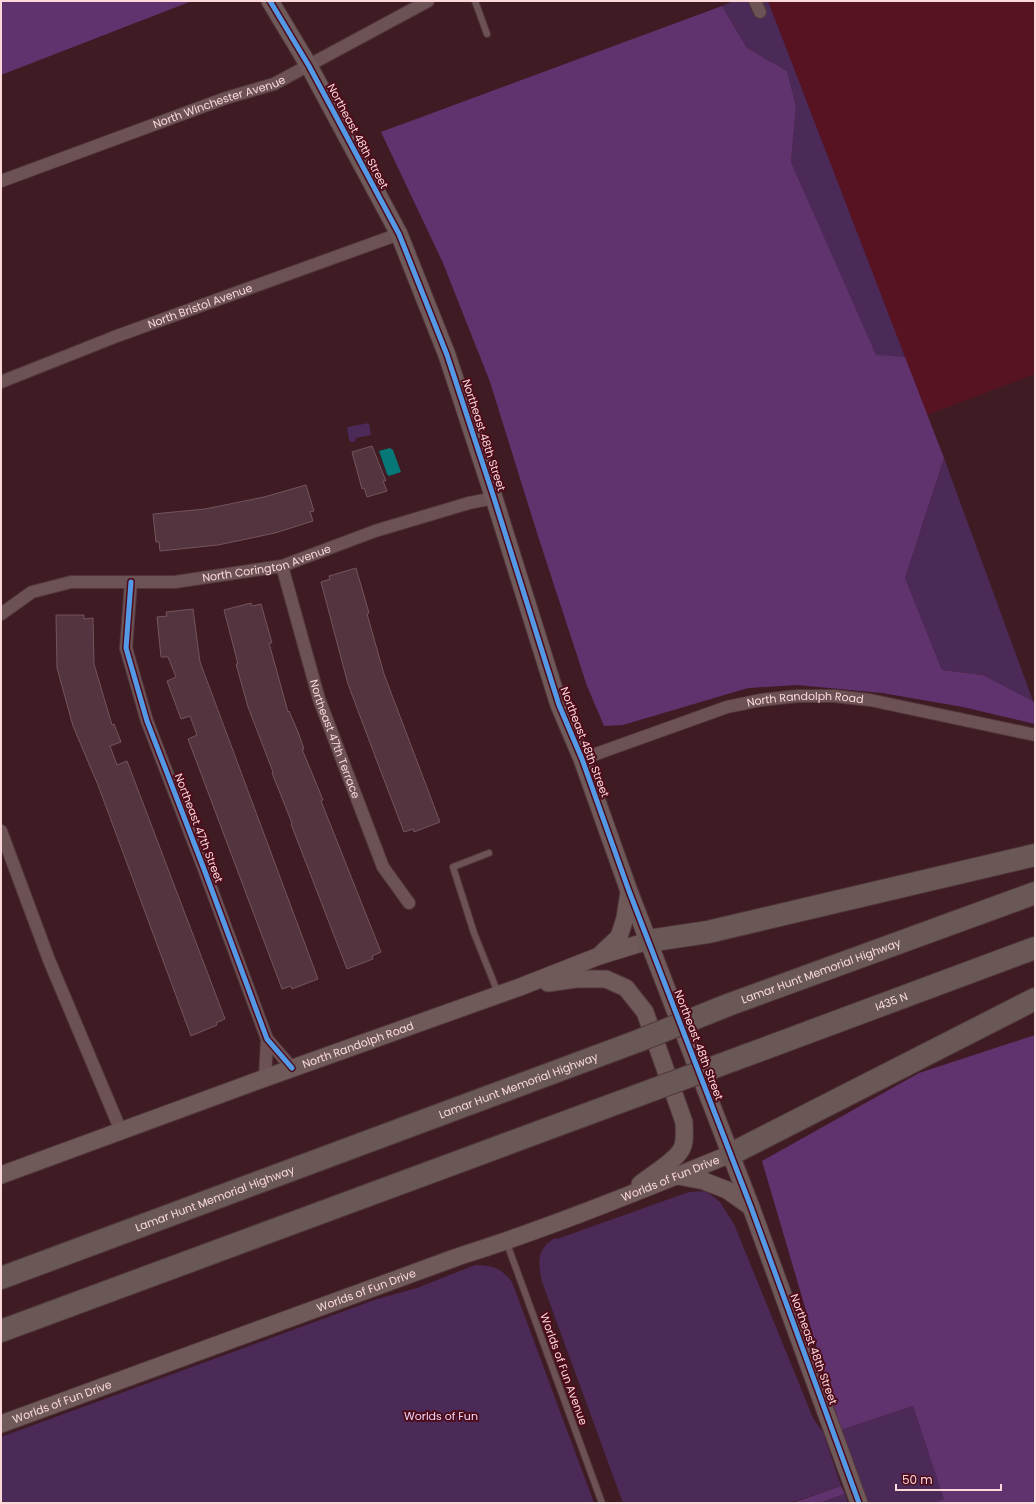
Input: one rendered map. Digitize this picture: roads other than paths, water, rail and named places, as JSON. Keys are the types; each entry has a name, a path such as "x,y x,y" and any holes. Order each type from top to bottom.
{"highway":[{"path":"648,941 708,932 1035,855"},
{"name":"Lamar Hunt Memorial Highway","path":"1,1278 638,1042 728,1005 1035,892"},
{"name":"I435 N","path":"1,1331 1035,948"},
{"path":"731,1154 1035,999"}],"main road":[{"name":"Northeast 48th Street","path":"270,1 309,66 399,234 447,355 560,705 582,759 648,941 751,1207 859,1503"},
{"path":"599,956 619,937 625,918 629,891"},
{"name":"North Randolph Road","path":"1,1175 292,1068 520,987 599,956 648,941"},
{"path":"520,987 576,979 606,979 626,988 645,1012 683,1116 684,1138 681,1150 666,1164 619,1199"},
{"name":"Worlds of Fun Drive","path":"1,1424 460,1256 506,1242 731,1154"},
{"path":"678,1176 704,1181 727,1190 751,1207"}],"street":[{"name":"North Winchester Avenue","path":"1,181 226,98 274,84 428,1"},
{"name":"North Bristol Avenue","path":"1,382 110,339 399,234"},
{"name":"North Corington Avenue","path":"1,614 32,592 71,582 175,582 282,566 375,531 469,503 494,498"},
{"name":"Northeast 47th Terrace","path":"282,566 319,699 383,867 409,903"},
{"name":"Northeast 47th Street","path":"131,582 126,648 147,721 267,1039 292,1068"},
{"name":"North Randolph Road","path":"582,759 727,707 761,700 798,696 834,696 870,700 1035,734"},
{"path":"1,831 49,960 121,1131"},
{"name":"Northeast 47th Street","path":"265,1078 267,1039"}],"lane":[{"path":"475,1 487,34"},
{"path":"489,853 453,868 474,933 498,995"},
{"name":"Worlds of Fun Avenue","path":"506,1242 602,1503"}],"water":[{"path":"390,448 393,450 401,472 389,476 379,451"}],"park label":[{"name":"Worlds of Fun","path":"441,1416"}]}
